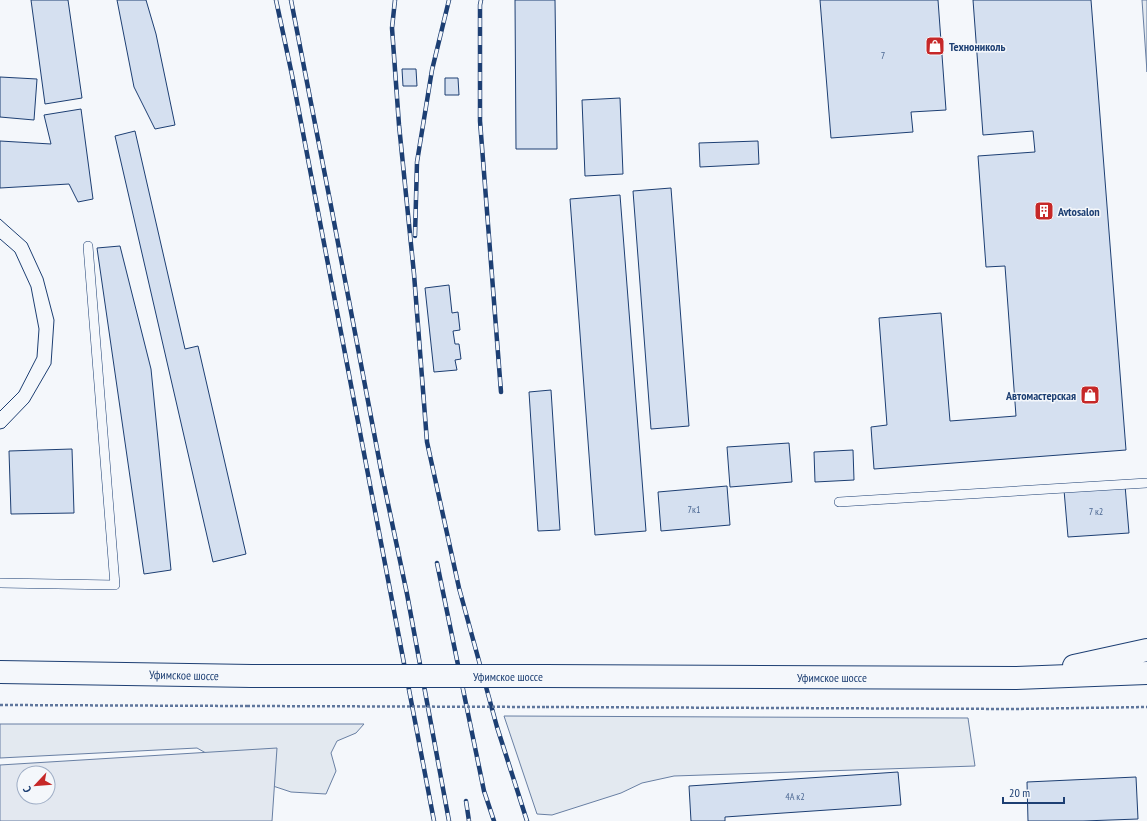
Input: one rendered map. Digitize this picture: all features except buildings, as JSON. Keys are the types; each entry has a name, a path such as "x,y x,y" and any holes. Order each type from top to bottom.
{"main road":[{"name":"Уфимское шоссе","path":"1016,678 1147,650"},
{"name":"Уфимское шоссе","path":"0,672 252,676 1016,678 1147,673"}],"lane":[{"path":"0,583 115,585 88,246"},
{"path":"839,502 1147,483"}],"path":[{"path":"0,705 1014,709 1147,707"}],"shaded area":[{"path":"1142,0 1147,0 1147,72"},
{"path":"504,716 968,718 975,766 674,776 642,783 621,793 552,815 537,814"},
{"path":"0,724 364,724 356,733 337,741 331,753 336,771 326,794 291,792 252,779 197,748 0,758"},
{"path":"277,748 272,821 0,821 0,765"}],"tram line":[{"path":"0,219 27,243 43,278 54,320 51,364 29,402 4,428 0,429"},
{"path":"0,239 15,252 31,287 39,329 37,357 19,392 0,411"}],"railway":[{"path":"276,0 292,75 434,821"},
{"path":"291,0 382,475 407,594 449,821"},
{"path":"395,0 392,28 399,125 414,274 427,442 459,588 497,727 527,821"},
{"path":"415,236 417,162 432,70 449,0"},
{"path":"481,0 480,121 501,392"},
{"path":"437,563 484,791 494,821"},
{"path":"466,801 469,821"}],"place":[{"name":"Технониколь","path":"935,46"},
{"name":"Avtosalon","path":"1044,211"},
{"name":"Автомастерская","path":"1090,395"}]}
